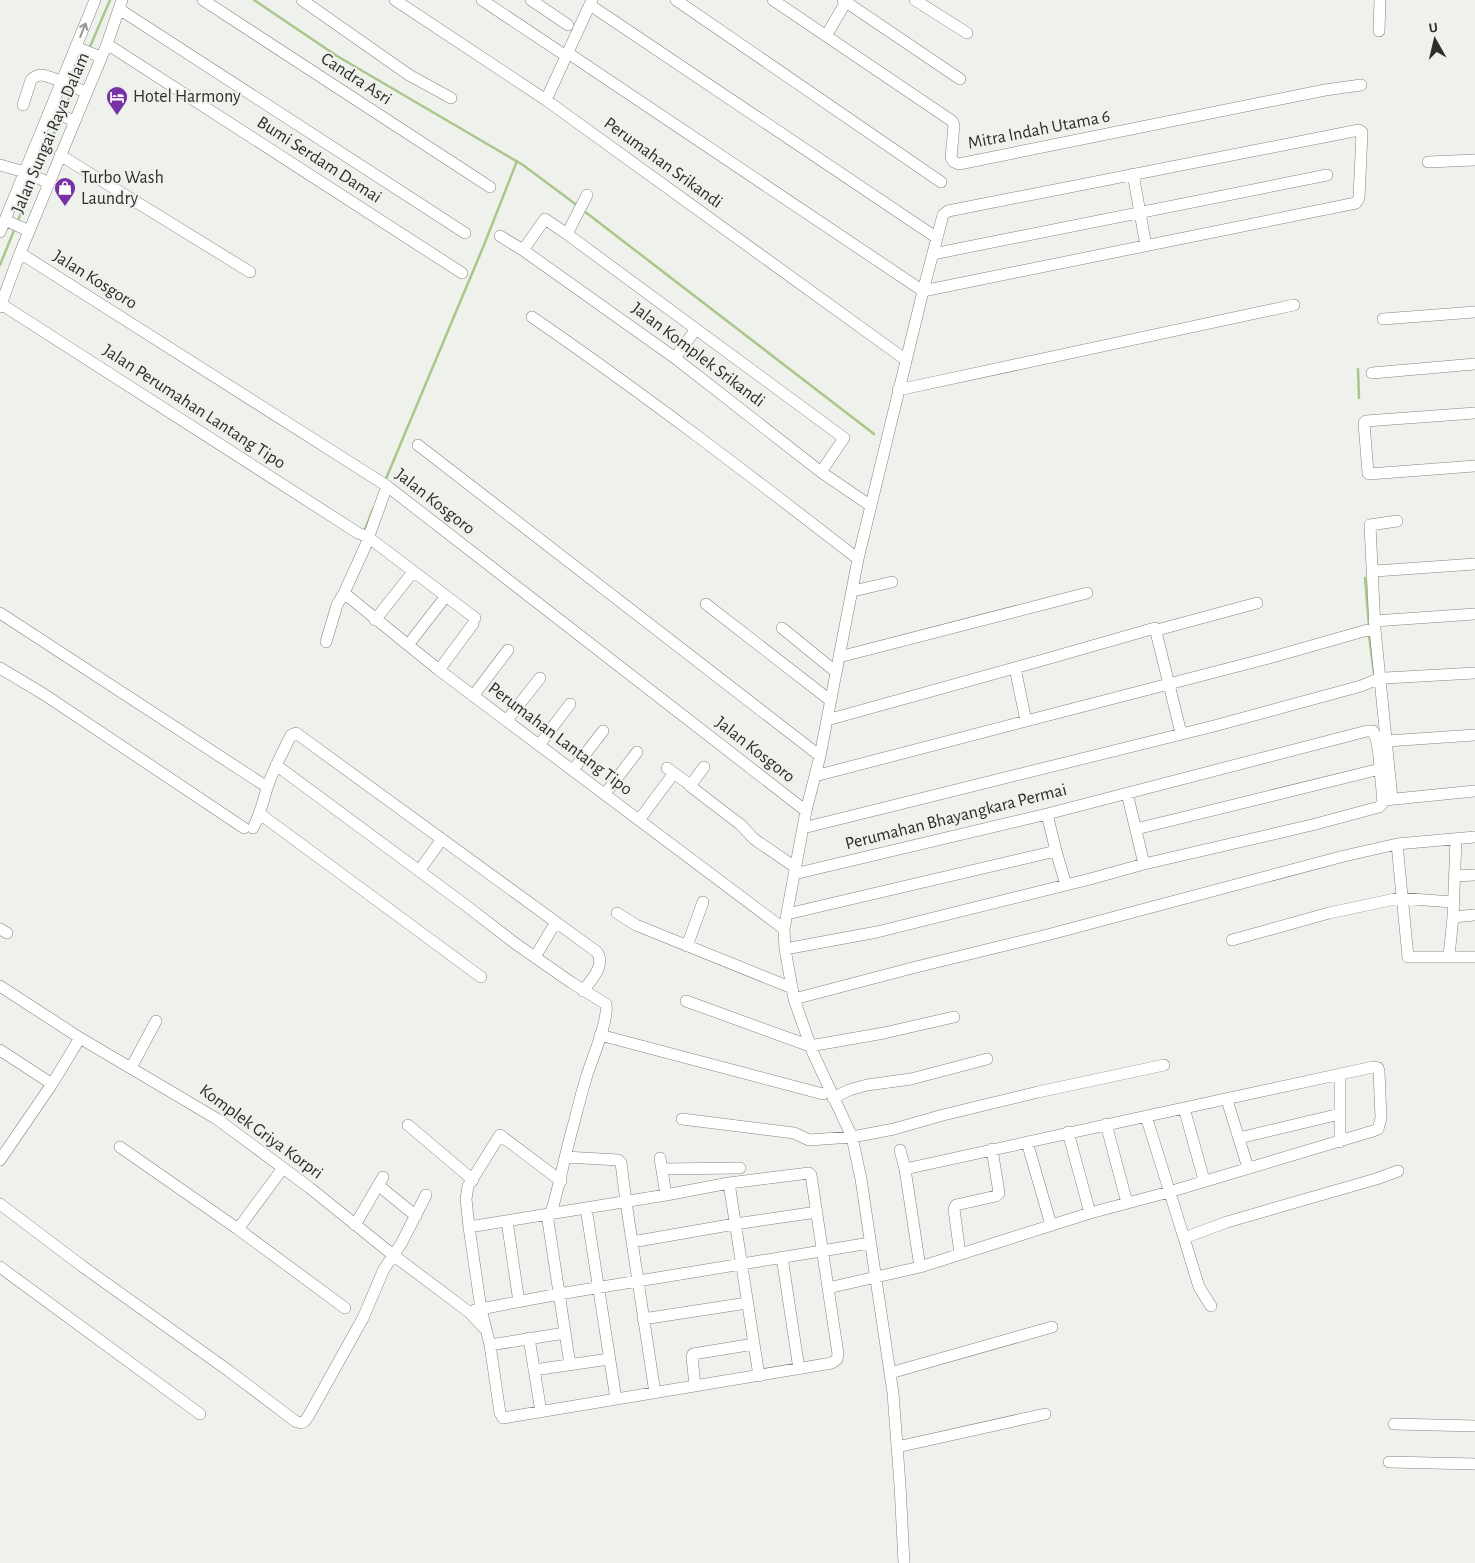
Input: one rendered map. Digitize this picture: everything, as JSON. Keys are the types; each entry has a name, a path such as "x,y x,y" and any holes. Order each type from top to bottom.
{"street":[{"path":"0,232 28,173 95,0"},
{"name":"Candra Asri","path":"203,0 490,187"},
{"path":"302,0 409,75 451,98"},
{"name":"Perumahan Srikandi","path":"395,0 546,100 906,360"},
{"path":"482,0 564,52 923,291 1356,204 1362,132 1359,130 1133,174 948,211 943,215 923,291 898,390 858,559 831,702 806,811 784,929 785,949 793,994 828,1096 852,1138 861,1179 890,1373 897,1447 904,1563"},
{"path":"531,0 568,24"},
{"path":"676,0 941,182"},
{"name":"Mitra Indah Utama 6","path":"773,0 952,121 954,125 951,158 959,164 1325,90 1361,85"},
{"path":"915,0 967,33"},
{"path":"1379,31 1380,0"},
{"path":"826,36 845,1 960,79"},
{"path":"546,100 564,52 591,2 937,238"},
{"path":"120,4 465,233"},
{"name":"Jalan Sungai Raya Dalam","path":"1,305 27,230 46,182 60,155 71,120 98,56 107,44 120,4"},
{"name":"Bumi Serdam Damai","path":"107,44 462,273"},
{"path":"78,48 98,56"},
{"path":"24,105 30,80 33,77 42,75 84,91"},
{"path":"51,111 71,120"},
{"path":"60,155 250,272"},
{"path":"1428,162 1475,160"},
{"path":"0,165 28,173 46,182"},
{"path":"1133,174 1146,246"},
{"path":"933,254 1327,175"},
{"path":"567,234 587,195"},
{"path":"523,250 545,219 844,438 821,472"},
{"path":"7,220 27,230"},
{"name":"Jalan Komplek Srikandi","path":"500,236 523,250 675,358 821,472 871,506"},
{"name":"Jalan Kosgoro","path":"20,253 384,484 806,811"},
{"name":"Jalan Perumahan Lantang Tipo","path":"1,305 365,535 446,596 474,621 439,670"},
{"path":"898,390 1294,305"},
{"path":"1384,319 1475,312"},
{"path":"532,317 599,363 858,559"},
{"path":"675,358 696,329"},
{"path":"1372,373 1475,364"},
{"path":"1475,413 1366,421 1364,423 1369,474 1475,466"},
{"path":"418,445 820,756"},
{"path":"326,642 335,609 357,562 384,484"},
{"path":"1388,799 1387,741 1371,627 1373,573 1371,567 1370,525 1397,521"},
{"path":"1373,573 1475,564"},
{"path":"375,620 413,572"},
{"path":"853,591 892,582"},
{"path":"839,657 1087,592"},
{"name":"Perumahan Lantang Tipo","path":"344,593 375,620 473,696 784,929"},
{"path":"408,645 446,596"},
{"path":"827,720 1155,628 1156,630 1257,603"},
{"path":"706,604 831,702"},
{"path":"0,613 267,787"},
{"path":"815,776 1269,658 1371,627 1475,614"},
{"path":"782,628 836,672"},
{"path":"1156,630 1181,733"},
{"path":"473,696 508,650"},
{"path":"0,668 45,695 249,828 260,814 267,787 276,765 291,735 296,734 597,952 601,962 599,968 583,991"},
{"path":"1015,668 1026,721"},
{"path":"803,828 1214,726 1377,680 1475,672"},
{"path":"507,720 540,678"},
{"path":"539,745 570,704"},
{"path":"573,770 603,730"},
{"name":"Perumahan Bhayangkara Permai","path":"795,871 1047,814 1371,730 1375,733 1377,741 1380,769"},
{"path":"1387,741 1475,735"},
{"path":"605,794 637,752"},
{"path":"276,765 535,957 583,991 606,1004 600,1035 565,1157 561,1181 549,1214 570,1365"},
{"path":"704,767 690,786 741,825 754,839 795,871"},
{"path":"1136,829 1380,769 1388,799"},
{"path":"639,820 670,770 686,782"},
{"path":"785,949 877,932 1144,864 1312,825 1381,806 1388,799 1475,791"},
{"path":"1126,793 1144,864"},
{"path":"260,814 481,977"},
{"path":"1047,814 1066,885"},
{"path":"617,913 636,925 793,994 916,967 1047,935 1285,871 1393,845 1475,837"},
{"path":"419,871 442,839"},
{"path":"1449,956 1453,917 1452,902 1456,839"},
{"path":"1393,845 1408,957 1475,957"},
{"path":"787,914 1056,851"},
{"path":"1454,876 1475,875"},
{"path":"1232,940 1329,913 1399,899 1452,902"},
{"path":"687,946 703,902"},
{"path":"1453,917 1475,915"},
{"path":"535,957 556,922"},
{"name":"Komplek Griya Korpri","path":"0,986 80,1038 202,1109 283,1168 469,1312 485,1330"},
{"path":"686,1001 810,1046 884,1034 954,1017"},
{"path":"131,1068 156,1021"},
{"path":"600,1035 828,1096 867,1085 911,1079 987,1059"},
{"path":"0,1160 52,1084 80,1038"},
{"path":"0,1050 52,1084"},
{"path":"682,1119 794,1133 809,1140 852,1138 1038,1092 1164,1065"},
{"path":"828,1288 920,1267 1090,1213 1169,1192 1378,1129 1382,1118 1379,1071 1378,1068 1373,1068 1068,1132 904,1170"},
{"path":"1340,1075 1340,1142"},
{"path":"1227,1100 1248,1168"},
{"path":"1184,1108 1204,1180"},
{"path":"1239,1138 1340,1114"},
{"path":"1146,1116 1199,1287 1211,1306"},
{"path":"1106,1124 1127,1202"},
{"path":"408,1125 473,1180"},
{"path":"1068,1132 1090,1213"},
{"path":"469,1227 626,1202 729,1183 809,1173 811,1175 817,1212 838,1354 837,1359 832,1363 799,1369 503,1418 501,1416 490,1346 485,1330 469,1227 466,1193 468,1186 500,1135 561,1181"},
{"path":"1027,1142 1051,1225"},
{"path":"120,1147 238,1229 346,1308"},
{"path":"960,1254 954,1209 956,1205 996,1196 999,1193 992,1149"},
{"path":"900,1150 920,1267"},
{"path":"565,1157 620,1161 622,1165 626,1202 656,1393"},
{"path":"666,1195 661,1163 740,1168"},
{"path":"238,1229 283,1168"},
{"path":"1184,1238 1227,1222 1398,1171"},
{"path":"355,1225 381,1181 416,1216"},
{"path":"729,1183 759,1376"},
{"path":"0,1204 82,1266 299,1423 305,1421 309,1415 371,1301 384,1269 416,1216 426,1195"},
{"path":"586,1208 616,1399"},
{"path":"632,1242 817,1212"},
{"path":"507,1221 519,1302"},
{"path":"469,1312 598,1287 870,1243"},
{"path":"782,1257 799,1369"},
{"path":"0,1267 200,1414"},
{"path":"644,1319 747,1303"},
{"path":"890,1373 1052,1327"},
{"path":"490,1346 565,1333"},
{"path":"529,1338 540,1412"},
{"path":"695,1386 693,1354 754,1344"},
{"path":"534,1370 610,1360"},
{"path":"897,1447 1045,1414"},
{"path":"1394,1424 1475,1426"},
{"path":"1389,1462 1475,1464"}],"waterway":[{"path":"89,49 110,0"},
{"path":"254,0 337,56 523,165 578,206"},
{"path":"75,84 87,54"},
{"path":"63,112 73,89"},
{"path":"37,174 60,119"},
{"path":"385,481 484,245 517,161"},
{"path":"17,223 34,181"},
{"path":"584,211 874,434"},
{"path":"0,265 15,228"},
{"path":"1358,369 1359,398"},
{"path":"364,532 373,509"},
{"path":"1365,578 1369,627"},
{"path":"1369,635 1374,674"}],"place":[{"name":"Hotel Harmony","path":"117,116"},
{"name":"Turbo Wash Laundry","path":"65,207"}]}
